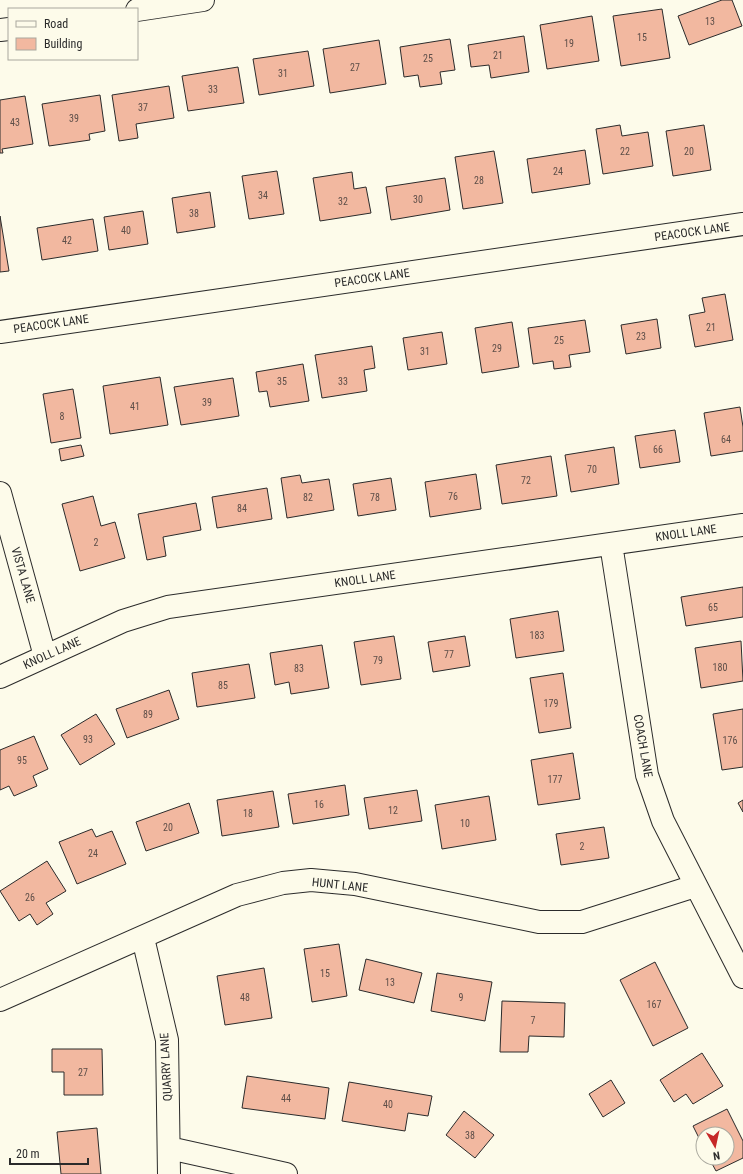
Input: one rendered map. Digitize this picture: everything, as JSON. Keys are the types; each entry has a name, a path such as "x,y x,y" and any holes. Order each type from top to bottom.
{"street":[{"path":"138,10 203,0"},
{"name":"PEACOCK LANE","path":"0,332 743,224"},
{"name":"VISTA LANE","path":"0,493 45,656"},
{"name":"KNOLL LANE","path":"0,677 122,622 168,607 743,525"},
{"name":"COACH LANE","path":"611,544 646,775 663,821 743,977"},
{"name":"HUNT LANE","path":"0,1000 143,938 237,895 283,883 311,880 355,884 539,922 582,922 696,886"},
{"name":"QUARRY LANE","path":"143,938 167,1040 169,1174"},
{"path":"169,1148 286,1174"}],"building":[{"path":"722,0 732,0 742,26 689,45 678,16"},
{"path":"662,9 670,58 621,66 613,16"},
{"path":"592,16 599,61 547,69 540,25"},
{"path":"524,36 529,72 491,78 489,65 471,67 468,45"},
{"path":"450,39 455,70 440,72 442,84 420,87 418,75 404,77 400,47"},
{"path":"379,40 386,84 330,93 323,49"},
{"path":"308,51 314,86 259,95 253,59"},
{"path":"238,67 244,103 188,111 182,76"},
{"path":"169,86 174,118 136,124 138,138 119,141 112,95"},
{"path":"100,95 105,131 89,134 90,140 49,146 42,104"},
{"path":"25,96 33,144 2,149 3,153 0,153 0,100"},
{"path":"620,125 622,136 648,132 653,166 603,174 596,129"},
{"path":"704,125 711,170 673,176 666,131"},
{"path":"585,150 590,184 532,193 527,159"},
{"path":"494,151 503,203 463,209 455,157"},
{"path":"277,171 284,214 249,219 242,176"},
{"path":"352,172 354,189 366,187 371,213 320,221 313,178"},
{"path":"445,178 450,210 391,220 386,187"},
{"path":"210,192 215,227 177,233 172,198"},
{"path":"143,211 148,244 109,250 104,217"},
{"path":"0,216 9,271 0,272"},
{"path":"93,219 98,251 42,260 37,228"},
{"path":"725,294 733,340 695,347 689,315 705,312 702,298"},
{"path":"657,319 661,348 626,354 621,325"},
{"path":"585,320 590,352 569,355 571,367 554,369 553,361 533,364 528,328"},
{"path":"512,322 519,367 482,373 475,328"},
{"path":"442,332 447,364 408,370 403,338"},
{"path":"372,346 375,368 364,370 367,391 322,398 315,355"},
{"path":"303,364 309,401 270,407 267,391 259,392 256,372"},
{"path":"160,377 168,425 110,434 103,386"},
{"path":"233,378 239,416 181,425 174,387"},
{"path":"73,389 81,438 51,443 43,394"},
{"path":"740,407 743,427 743,451 711,456 704,413"},
{"path":"675,430 680,462 640,468 635,436"},
{"path":"81,445 84,456 61,461 59,449"},
{"path":"614,447 619,484 571,492 565,455"},
{"path":"551,456 557,496 502,504 496,465"},
{"path":"476,474 481,509 430,517 425,482"},
{"path":"300,475 302,483 329,479 334,510 287,518 281,478"},
{"path":"391,478 396,510 358,516 353,484"},
{"path":"267,488 272,519 217,528 212,497"},
{"path":"93,496 101,526 115,522 125,558 80,571 62,504"},
{"path":"196,503 201,530 163,537 166,556 147,560 138,514"},
{"path":"743,587 743,617 686,626 681,597"},
{"path":"558,611 564,651 516,658 510,619"},
{"path":"394,636 401,679 361,685 354,642"},
{"path":"465,636 470,666 433,672 428,642"},
{"path":"741,641 743,681 701,688 695,648"},
{"path":"322,645 329,688 291,694 289,682 275,685 270,653"},
{"path":"249,664 255,698 197,707 192,673"},
{"path":"563,673 571,728 539,733 530,678"},
{"path":"169,690 179,719 127,738 116,709"},
{"path":"743,709 743,767 722,770 713,714"},
{"path":"96,714 115,744 80,765 61,735"},
{"path":"34,736 48,769 33,776 37,786 14,796 9,786 0,790 0,750"},
{"path":"573,753 580,799 538,805 531,760"},
{"path":"345,785 349,815 293,824 288,794"},
{"path":"417,790 422,821 369,829 364,798"},
{"path":"273,791 279,827 222,836 217,800"},
{"path":"489,796 496,840 442,849 435,805"},
{"path":"743,800 743,812 738,803"},
{"path":"189,803 199,833 146,851 136,822"},
{"path":"604,827 609,858 561,865 556,834"},
{"path":"92,829 96,837 112,831 126,864 77,884 59,842"},
{"path":"47,861 66,891 46,903 53,914 37,925 30,914 19,921 0,891"},
{"path":"339,944 347,996 312,1002 304,949"},
{"path":"366,959 422,973 414,1003 359,990"},
{"path":"655,962 688,1028 653,1046 620,980"},
{"path":"264,968 272,1018 225,1025 217,976"},
{"path":"437,973 492,982 485,1021 431,1011"},
{"path":"502,1001 565,1003 564,1037 529,1036 528,1052 500,1052"},
{"path":"52,1049 102,1049 103,1095 64,1095 64,1072 52,1072"},
{"path":"702,1053 723,1086 693,1104 686,1094 674,1102 660,1080"},
{"path":"247,1076 329,1088 325,1119 242,1108"},
{"path":"611,1080 625,1103 603,1117 589,1094"},
{"path":"349,1082 432,1096 428,1116 408,1113 405,1131 342,1121"},
{"path":"727,1109 743,1141 743,1158 735,1162 735,1126 695,1126 695,1130 693,1126"},
{"path":"464,1111 494,1135 475,1158 446,1135"},
{"path":"97,1128 101,1174 61,1174 57,1132"},
{"path":"713,1166 726,1166 716,1171"}]}
